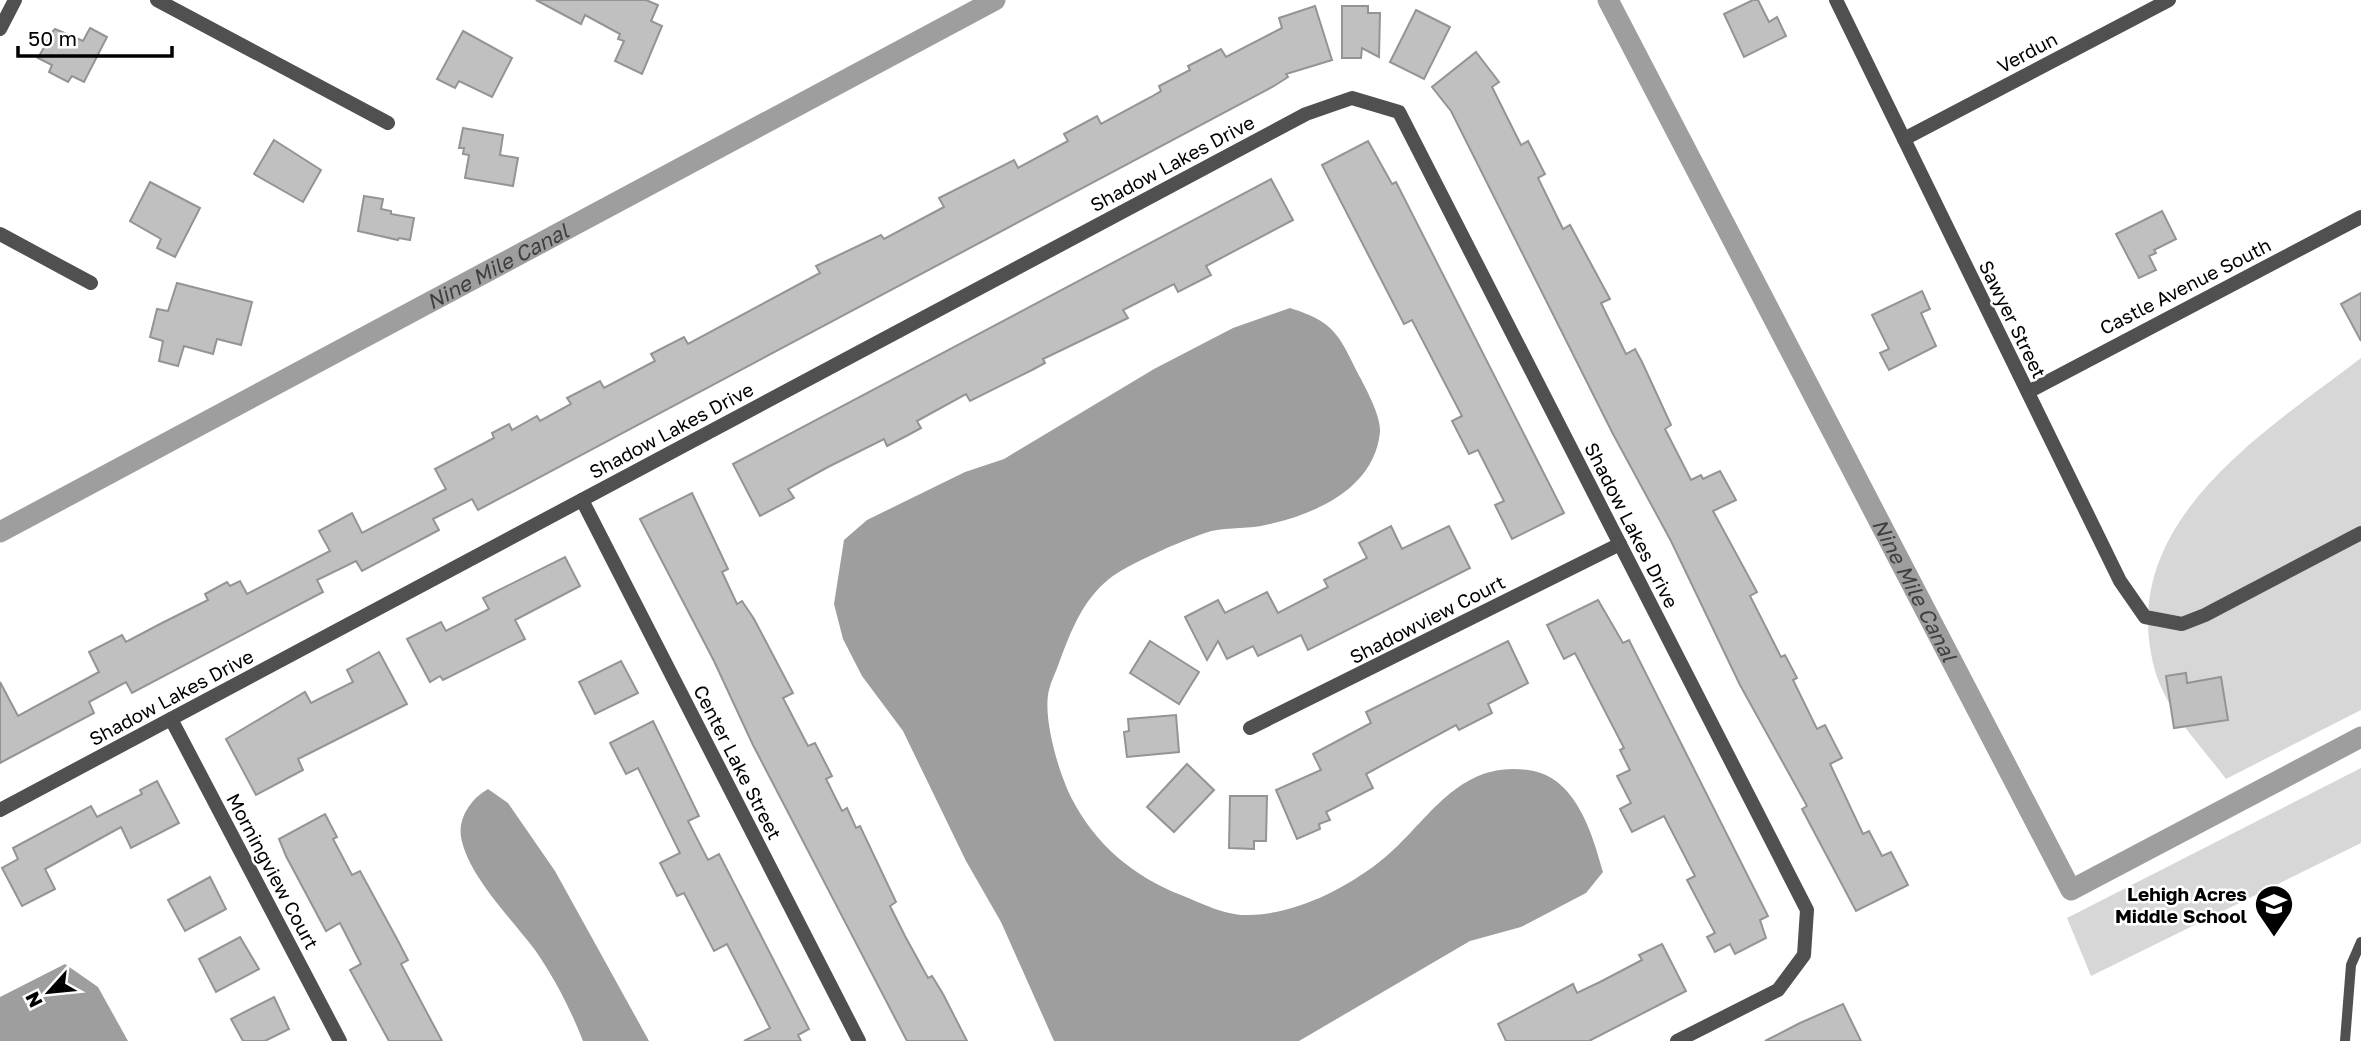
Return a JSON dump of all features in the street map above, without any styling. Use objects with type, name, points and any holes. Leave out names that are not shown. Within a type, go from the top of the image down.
[{"type":"street","points":[[0,29],[15,0]]},
{"type":"street","points":[[157,0],[388,123]]},
{"type":"street","name":"Sawyer Street","points":[[1836,0],[2130,601],[2145,617],[2182,624],[2361,533]]},
{"type":"street","name":"Verdun","points":[[1904,139],[2169,0]]},
{"type":"street","name":"Shadow Lakes Drive","points":[[0,810],[1306,114],[1352,98],[1399,113],[1807,910],[1804,955],[1778,990],[1677,1041]]},
{"type":"street","name":"Castle Avenue South","points":[[2028,392],[2361,216]]},
{"type":"street","points":[[0,234],[91,283]]},
{"type":"street","name":"Center Lake Street","points":[[582,499],[859,1041]]},
{"type":"street","name":"Shadowview Court","points":[[1250,728],[1620,544]]},
{"type":"street","name":"Morningview Court","points":[[171,719],[340,1041]]},
{"type":"lane","points":[[2345,1041],[2351,965],[2361,942]]},
{"type":"shaded area","points":[[1290,308],[1328,326],[1342,342],[1378,419],[1380,432],[1375,453],[1366,470],[1353,485],[1319,507],[1280,522],[1205,533],[1155,553],[1129,567],[1109,579],[1091,597],[1073,628],[1051,683],[1047,701],[1053,745],[1072,799],[1104,844],[1132,869],[1164,888],[1214,908],[1240,915],[1283,910],[1317,899],[1349,883],[1395,848],[1443,799],[1480,775],[1502,770],[1528,770],[1545,775],[1570,795],[1587,824],[1603,872],[1586,893],[1521,927],[1470,941],[1299,1041],[1054,1041],[1001,922],[966,861],[903,731],[862,676],[843,639],[834,604],[844,540],[867,520],[965,472],[1004,459],[1154,369],[1233,328]]},
{"type":"shaded area","points":[[2361,358],[2361,710],[2226,779],[2173,710],[2158,679],[2153,663],[2148,612],[2158,565],[2179,523],[2208,485],[2244,449]]},
{"type":"shaded area","points":[[2361,768],[2361,843],[2091,976],[2067,918]]},
{"type":"shaded area","points":[[488,789],[508,803],[555,871],[649,1041],[583,1041],[567,1005],[535,950],[481,882],[465,852],[461,830],[464,815],[477,797]]},
{"type":"shaded area","points":[[65,964],[98,987],[128,1041],[0,1041],[0,997]]},
{"type":"building","points":[[536,0],[646,0],[658,5],[651,21],[662,26],[642,74],[615,61],[624,41],[618,39],[620,34],[585,15],[581,24]]},
{"type":"building","points":[[1758,0],[1769,22],[1777,17],[1786,36],[1744,57],[1724,14]]},
{"type":"building","points":[[1315,6],[1332,60],[1286,74],[1288,77],[1274,86],[478,510],[472,499],[433,519],[439,530],[362,571],[356,561],[317,580],[323,592],[132,693],[126,682],[89,702],[94,713],[0,763],[0,682],[18,716],[99,672],[89,652],[122,635],[126,642],[208,600],[205,594],[227,582],[230,586],[240,581],[247,594],[330,551],[319,531],[352,513],[362,533],[446,489],[435,469],[494,438],[492,433],[509,424],[512,430],[537,416],[540,421],[571,404],[567,398],[600,381],[604,388],[655,361],[651,354],[684,337],[688,344],[820,273],[816,266],[881,235],[884,239],[944,207],[939,198],[1014,160],[1018,168],[1068,141],[1064,134],[1097,116],[1101,124],[1161,91],[1159,86],[1190,70],[1188,66],[1221,49],[1226,57],[1282,28],[1279,18]]},
{"type":"building","points":[[1342,6],[1368,6],[1368,13],[1380,13],[1379,57],[1362,48],[1361,58],[1342,58]]},
{"type":"building","points":[[1416,10],[1450,27],[1424,79],[1390,62]]},
{"type":"building","points":[[90,28],[107,37],[84,82],[72,76],[68,82],[49,72],[52,65],[38,58],[53,31],[55,29],[83,41]]},
{"type":"building","points":[[463,31],[512,58],[492,97],[459,81],[455,88],[437,79]]},
{"type":"building","points":[[1476,52],[1499,82],[1492,87],[1521,145],[1528,141],[1545,174],[1538,178],[1563,229],[1570,225],[1610,299],[1601,303],[1626,354],[1635,349],[1642,362],[1671,425],[1665,429],[1691,480],[1701,475],[1703,479],[1720,471],[1736,500],[1713,511],[1757,592],[1750,596],[1781,657],[1785,655],[1797,678],[1793,680],[1817,729],[1825,725],[1842,758],[1830,764],[1863,834],[1869,831],[1882,856],[1891,852],[1908,885],[1856,911],[1802,809],[1807,806],[1740,685],[1671,541],[1613,434],[1451,111],[1432,87]]},
{"type":"building","points":[[463,128],[503,135],[500,155],[518,158],[513,186],[465,178],[469,155],[463,154],[464,148],[459,148]]},
{"type":"building","points":[[274,140],[321,170],[303,202],[254,174]]},
{"type":"building","points":[[1368,141],[1392,184],[1396,182],[1564,513],[1512,539],[1495,505],[1504,501],[1478,450],[1469,454],[1452,421],[1462,416],[1412,320],[1404,324],[1322,165]]},
{"type":"building","points":[[1271,179],[1293,220],[1206,266],[1211,275],[1178,292],[1174,284],[1123,310],[1128,318],[1043,359],[1045,363],[1032,370],[970,401],[966,394],[917,421],[921,428],[910,434],[887,446],[884,439],[828,467],[788,489],[794,498],[760,516],[733,464]]},
{"type":"building","points":[[150,182],[200,208],[175,257],[157,248],[161,239],[130,221]]},
{"type":"building","points":[[364,196],[383,199],[381,209],[391,211],[391,214],[414,218],[410,240],[358,231]]},
{"type":"building","points":[[2162,211],[2176,239],[2154,250],[2156,253],[2149,256],[2156,270],[2139,278],[2116,234]]},
{"type":"building","points":[[177,283],[252,302],[241,345],[217,339],[213,354],[184,346],[178,366],[159,361],[163,341],[150,337],[157,309],[168,311]]},
{"type":"building","points":[[1922,291],[1930,309],[1921,313],[1936,346],[1889,370],[1880,353],[1889,349],[1872,315]]},
{"type":"building","points":[[2361,293],[2361,341],[2341,304]]},
{"type":"building","points":[[692,493],[728,569],[722,572],[737,604],[742,601],[754,619],[793,693],[783,698],[808,746],[815,743],[832,776],[826,779],[842,811],[847,808],[856,828],[860,826],[896,902],[890,906],[928,978],[932,976],[967,1041],[907,1041],[753,745],[714,661],[640,519]]},
{"type":"building","points":[[1391,526],[1402,549],[1449,526],[1470,568],[1308,650],[1301,635],[1258,656],[1253,646],[1227,659],[1218,641],[1207,660],[1185,617],[1218,600],[1225,613],[1267,592],[1278,613],[1328,587],[1324,580],[1367,558],[1359,543]]},
{"type":"building","points":[[565,557],[580,586],[515,620],[525,639],[443,680],[440,676],[430,682],[407,639],[441,622],[446,631],[489,609],[483,598]]},
{"type":"building","points":[[1598,600],[1623,643],[1629,640],[1768,916],[1760,920],[1766,938],[1735,954],[1730,944],[1715,952],[1707,937],[1715,933],[1687,880],[1695,876],[1664,816],[1632,832],[1620,809],[1631,803],[1617,776],[1630,770],[1620,750],[1624,748],[1575,653],[1564,659],[1547,625]]},
{"type":"building","points":[[1150,641],[1199,672],[1179,704],[1130,673]]},
{"type":"building","points":[[1508,641],[1528,683],[1488,704],[1492,713],[1459,730],[1456,725],[1366,774],[1373,788],[1326,812],[1330,820],[1319,824],[1320,829],[1297,839],[1276,790],[1321,770],[1313,754],[1371,723],[1366,712]]},
{"type":"building","points":[[379,652],[407,704],[298,759],[303,770],[256,795],[226,739],[305,692],[311,703],[353,682],[347,670]]},
{"type":"building","points":[[621,661],[638,693],[595,714],[579,682]]},
{"type":"building","points":[[2186,673],[2187,683],[2221,677],[2228,720],[2174,728],[2166,676]]},
{"type":"building","points":[[1176,715],[1179,752],[1127,757],[1124,732],[1129,731],[1128,719]]},
{"type":"building","points":[[653,721],[699,816],[688,821],[708,860],[719,854],[809,1029],[798,1035],[801,1041],[744,1041],[770,1028],[727,944],[714,951],[684,893],[677,896],[660,863],[680,853],[638,768],[626,774],[610,743]]},
{"type":"building","points":[[1187,764],[1214,790],[1174,832],[1147,807]]},
{"type":"building","points":[[157,781],[179,823],[131,848],[121,827],[45,869],[55,889],[22,906],[2,868],[18,859],[13,848],[91,806],[97,817],[142,794],[140,790]]},
{"type":"building","points":[[1230,796],[1267,796],[1266,841],[1254,841],[1254,849],[1229,848]]},
{"type":"building","points":[[325,814],[337,837],[333,839],[352,875],[360,871],[408,960],[401,964],[442,1041],[389,1041],[350,970],[361,964],[340,923],[326,931],[286,856],[279,839]]},
{"type":"building","points":[[210,877],[226,909],[185,931],[168,900]]},
{"type":"building","points":[[240,937],[259,969],[216,992],[199,959]]},
{"type":"building","points":[[1662,944],[1686,991],[1589,1041],[1506,1041],[1498,1024],[1573,984],[1577,993],[1600,982],[1642,960],[1639,955]]},
{"type":"building","points":[[274,997],[289,1029],[265,1041],[243,1041],[231,1019]]},
{"type":"building","points":[[1843,1004],[1861,1041],[1765,1041],[1800,1023]]},
{"type":"waterway","name":"Nine Mile Canal","points":[[0,532],[995,0]]},
{"type":"waterway","name":"Nine Mile Canal","points":[[1608,0],[2071,890],[2361,737]]},
{"type":"place","name":"Lehigh Acres Middle School","points":[[2274,938]]}]
